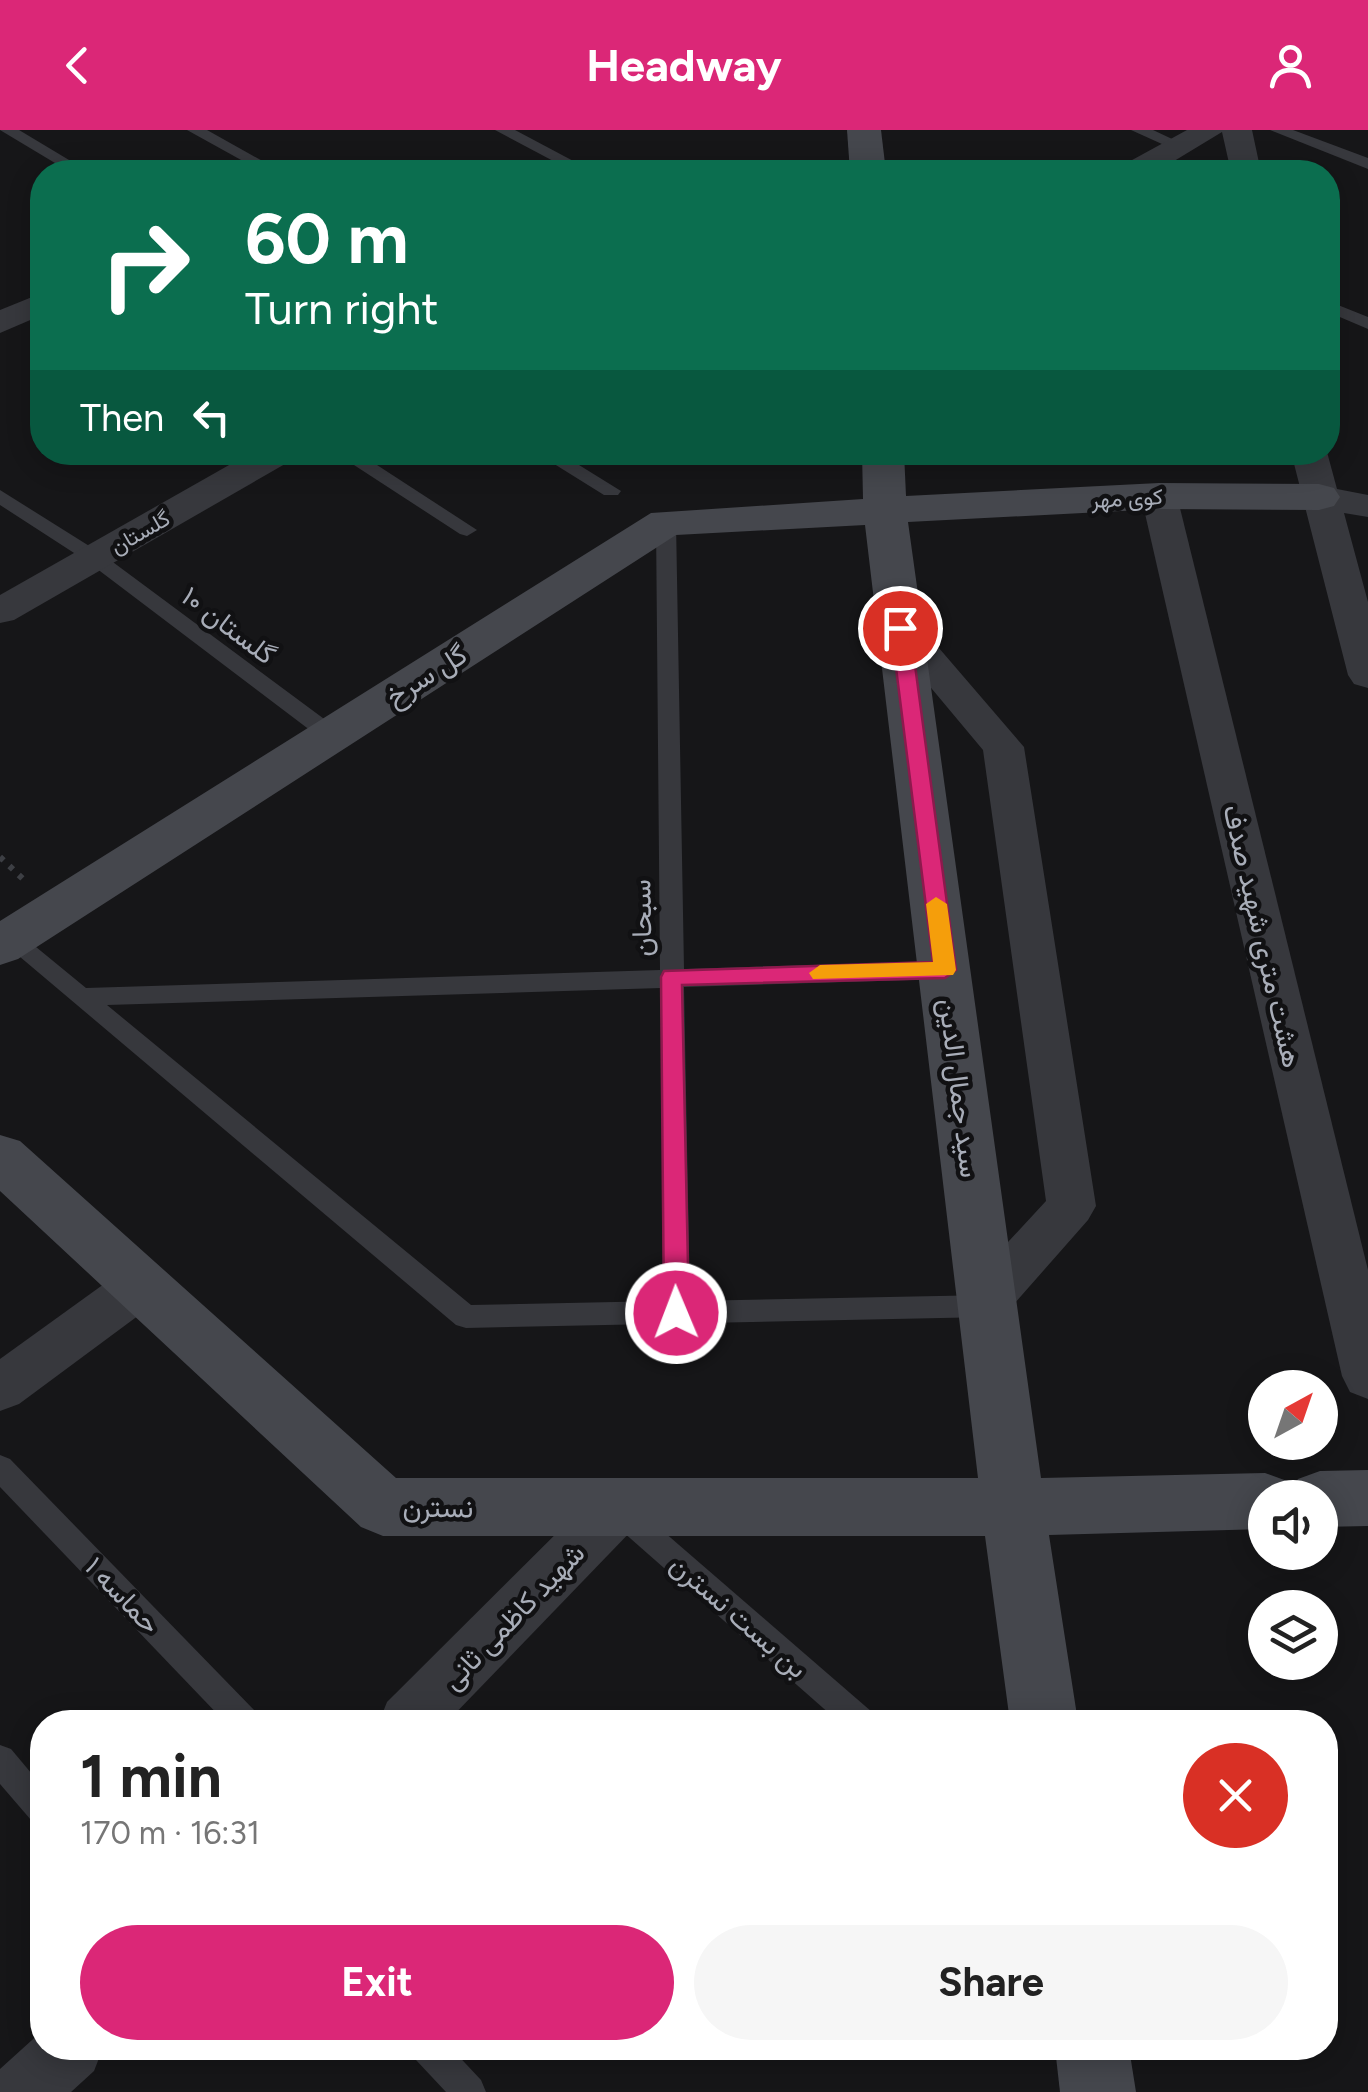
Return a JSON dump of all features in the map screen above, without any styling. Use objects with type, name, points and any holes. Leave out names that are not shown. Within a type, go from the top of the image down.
[{"type":"street","points":[[864,130],[867,160]]},
{"type":"street","points":[[1154,160],[1209,130]]},
{"type":"street","points":[[1237,130],[1243,160]]},
{"type":"street","points":[[0,324],[30,309]]},
{"type":"street","name":"گلستان","points":[[0,611],[256,465]]},
{"type":"street","name":"سید جمال الدین","points":[[884,465],[900,628],[1012,1506],[1042,1710]]},
{"type":"street","points":[[1312,465],[1368,675]]},
{"type":"street","name":"کوی مهر","points":[[886,512],[1159,496],[1319,498],[1368,506]]},
{"type":"street","name":"هشت متری شهید صدف","points":[[1159,496],[1368,1376]]},
{"type":"street","name":"گل سرخ","points":[[6,942],[666,522],[886,512]]},
{"type":"street","points":[[900,628],[1002,748],[1071,1206],[989,1302]]},
{"type":"street","name":"نسترن","points":[[0,1157],[383,1506],[617,1509],[1248,1500]]},
{"type":"street","points":[[0,1388],[140,1286]]},
{"type":"street","points":[[1338,1499],[1368,1498]]},
{"type":"street","name":"شهید کاظمی ثانی","points":[[420,1710],[617,1509]]},
{"type":"street","points":[[23,2092],[58,2060]]},
{"type":"street","points":[[1094,2060],[1098,2092]]},
{"type":"lane","points":[[8,130],[60,160]]},
{"type":"lane","points":[[195,130],[251,160]]},
{"type":"lane","points":[[503,130],[562,160]]},
{"type":"lane","points":[[1140,130],[1178,146]]},
{"type":"lane","points":[[1278,130],[1368,164]]},
{"type":"lane","points":[[1340,311],[1368,324]]},
{"type":"lane","points":[[363,465],[467,530]]},
{"type":"lane","points":[[566,465],[611,491]]},
{"type":"lane","name":"گلستان ۱۰","points":[[0,496],[95,558],[331,735]]},
{"type":"lane","name":"سبحان","points":[[666,522],[676,1313]]},
{"type":"lane","points":[[6,942],[81,997],[466,1317],[989,1302]]},
{"type":"lane","points":[[81,997],[945,970]]},
{"type":"lane","name":"حماسه ۱","points":[[0,1468],[233,1710]]},
{"type":"lane","name":"بن بست نسترن","points":[[617,1509],[846,1710]]},
{"type":"lane","points":[[0,1760],[30,1794]]},
{"type":"lane","points":[[439,2060],[469,2092]]},
{"type":"slow traffic","points":[[820,973],[945,970],[936,904]]},
{"type":"route","points":[[676,1313],[672,977],[945,970],[900,628]]}]
